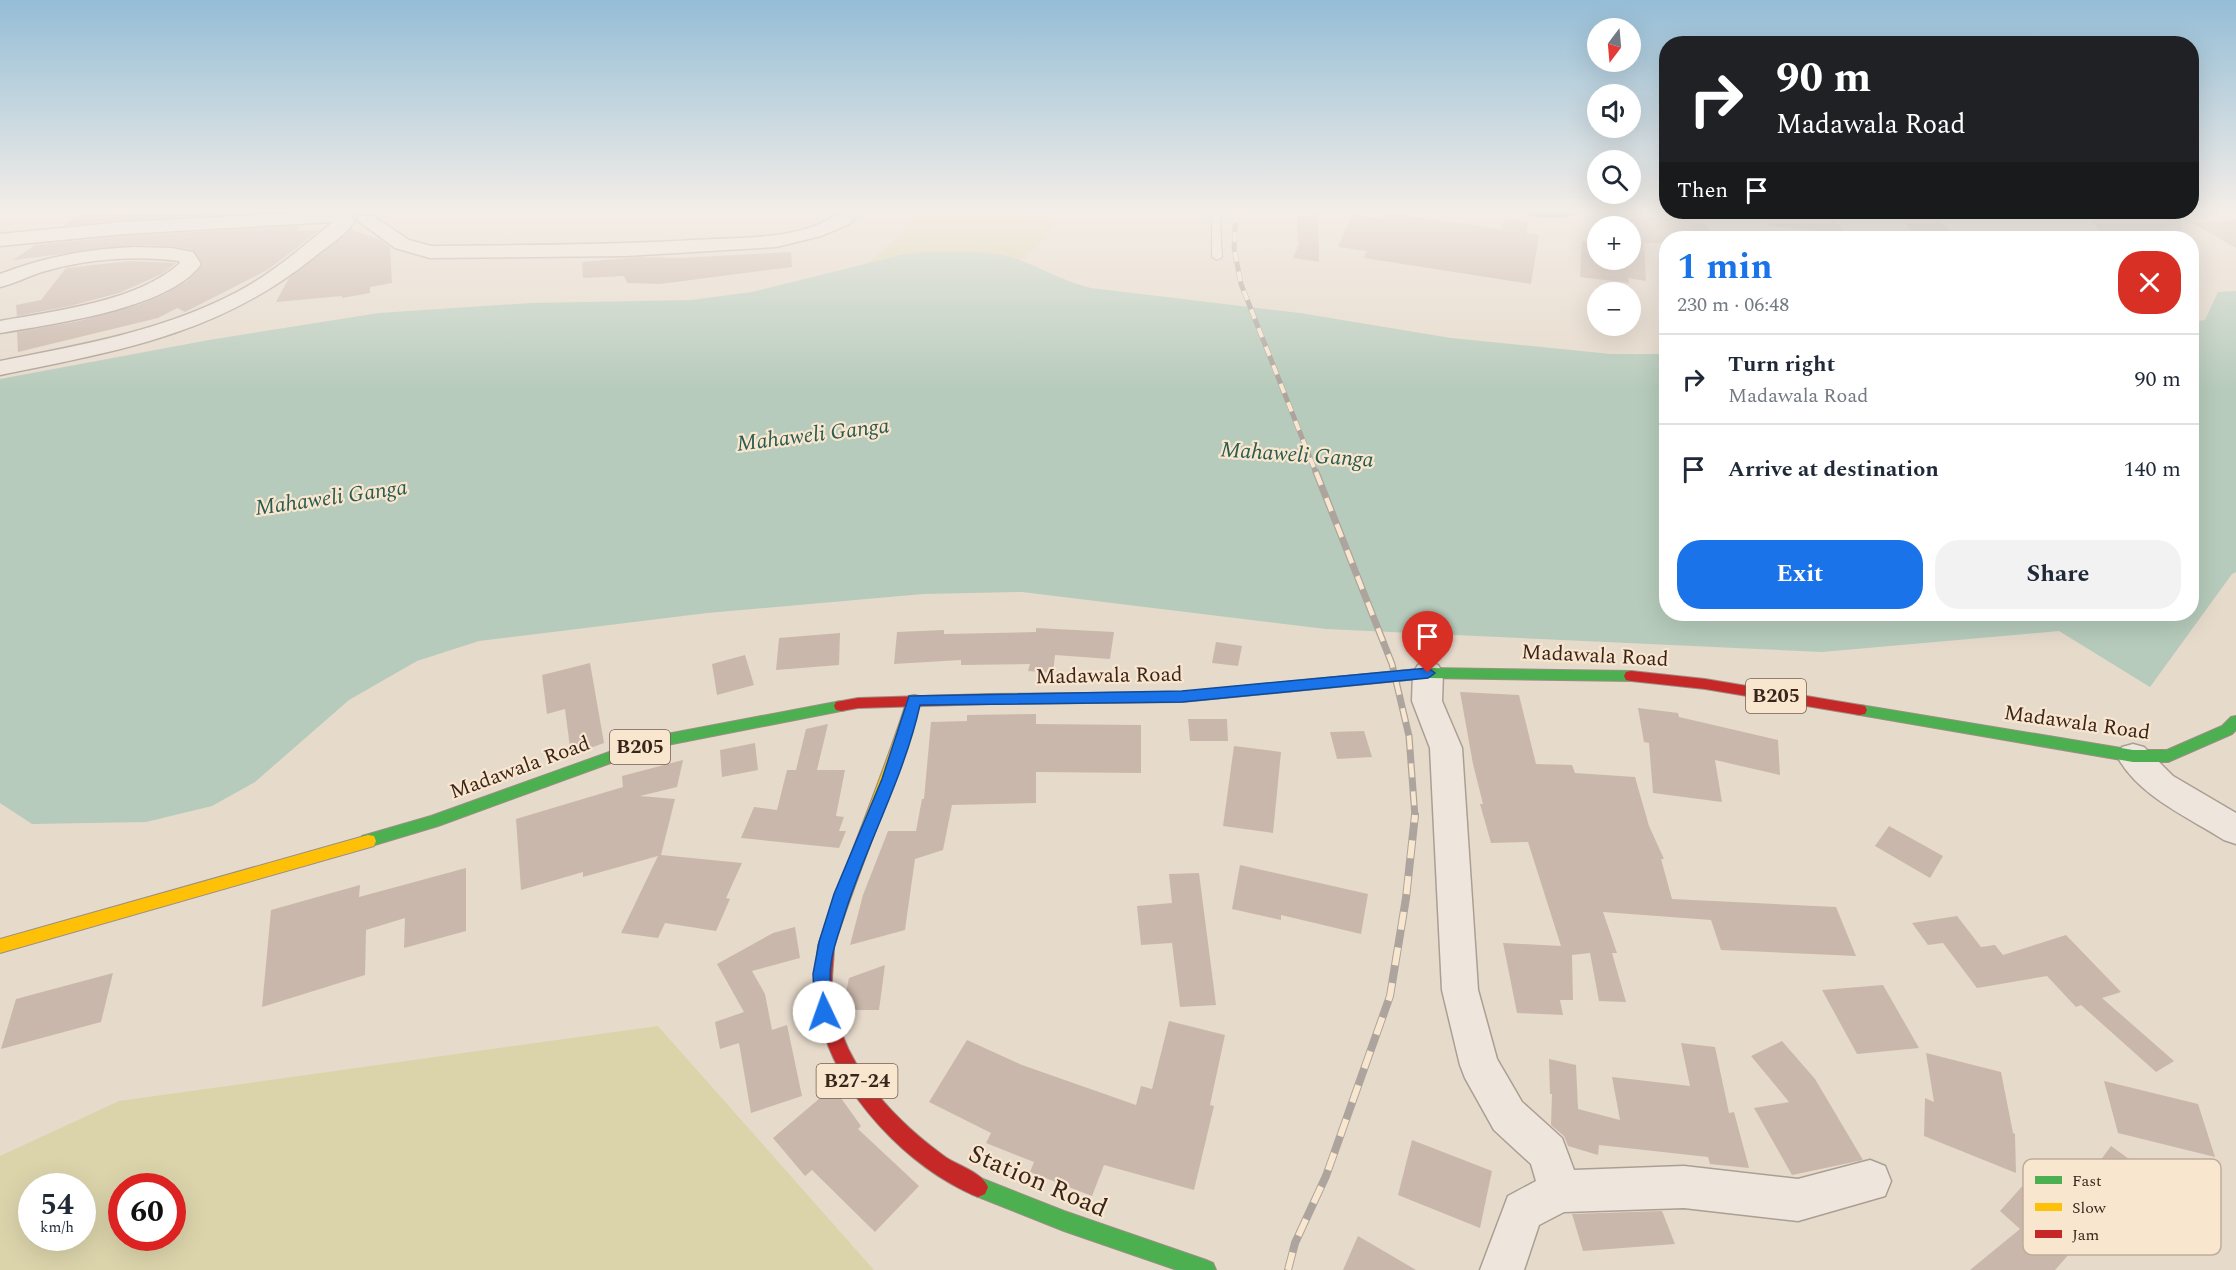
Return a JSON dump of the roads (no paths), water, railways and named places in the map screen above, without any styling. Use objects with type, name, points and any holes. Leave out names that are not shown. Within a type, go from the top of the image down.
[{"type":"main road","name":"Madawala Road","points":[[0,946],[433,822],[651,743],[828,707],[914,700],[1182,697],[1428,673],[1612,674],[1705,684],[2133,756],[2168,756],[2228,730],[2236,721]]},
{"type":"main road","name":"Station Road","points":[[914,700],[908,726],[889,779],[842,894],[827,942],[821,974],[824,1012],[836,1046],[858,1082],[885,1117],[920,1151],[961,1178],[1021,1206],[1206,1270]]},
{"type":"street","points":[[0,281],[26,271]]},
{"type":"street","points":[[0,327],[85,312],[141,294],[175,279],[183,271]]},
{"type":"street","points":[[0,368],[153,333],[206,314],[246,295],[282,271]]},
{"type":"street","points":[[1428,673],[1427,701],[1446,748],[1460,990],[1479,1065],[1508,1116],[1548,1152],[1560,1191]]},
{"type":"street","points":[[2133,756],[2162,785],[2236,830]]},
{"type":"street","points":[[1502,1270],[1523,1210],[1560,1191],[1684,1187],[1798,1200],[1870,1180]]},
{"type":"water","name":"Mahaweli Ganga","points":[[835,271],[1047,271],[1091,288],[1300,313],[1451,338],[1611,354],[1659,354],[1659,621],[2198,621],[2150,687],[2059,631],[1822,652],[1326,629],[1022,592],[923,594],[707,613],[479,641],[417,661],[349,700],[255,782],[212,806],[146,822],[32,824],[0,803],[0,379],[209,340],[379,313],[530,303],[691,300],[752,292]]},
{"type":"water","points":[[2236,291],[2236,572],[2232,574],[2199,619],[2199,321],[2205,320],[2218,292]]},
{"type":"railway","points":[[1239,271],[1241,284],[1316,473]]},
{"type":"railway","points":[[1316,472],[1392,664],[1409,736],[1415,816]]},
{"type":"railway","points":[[1288,1270],[1295,1243],[1326,1176],[1390,996],[1406,898],[1415,816]]}]
